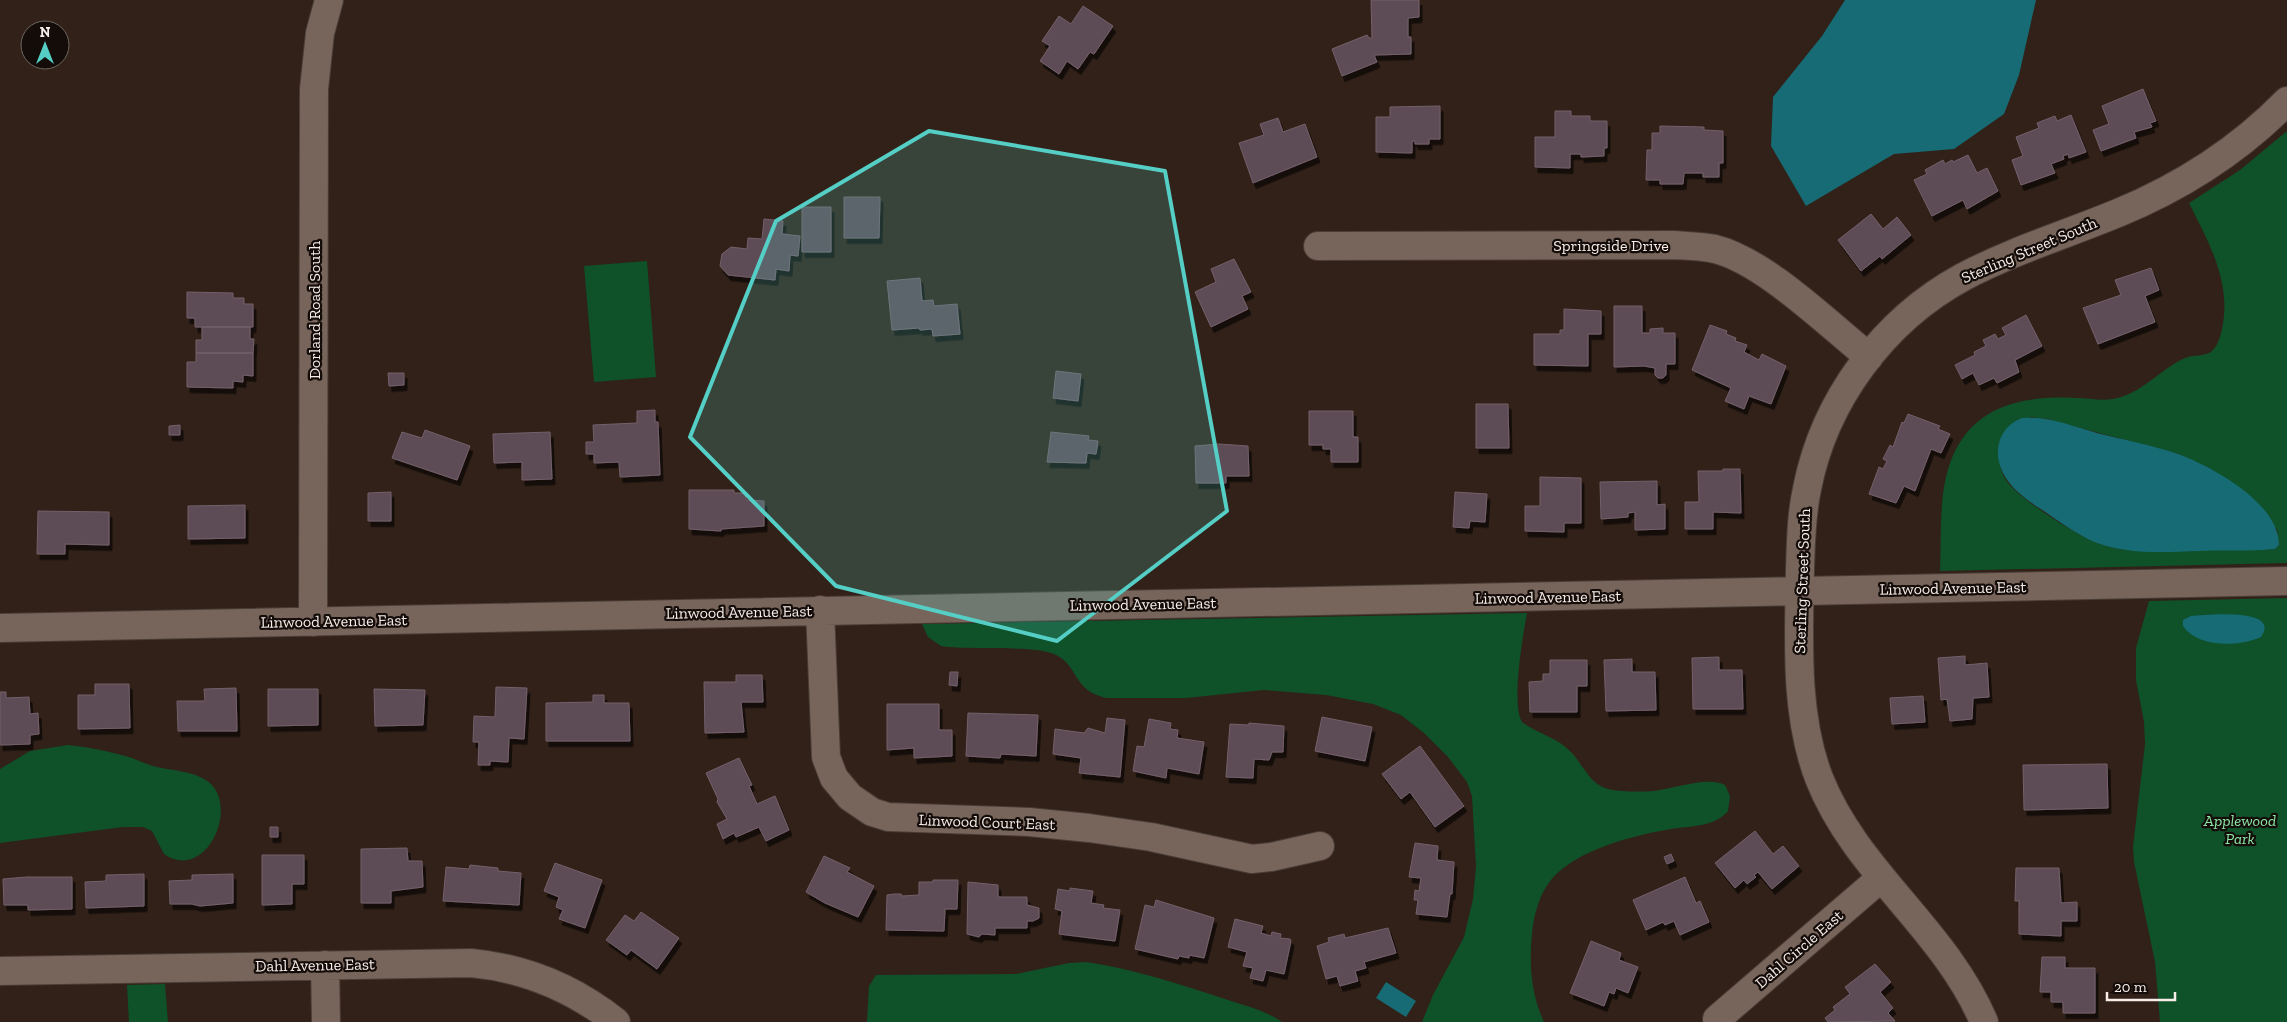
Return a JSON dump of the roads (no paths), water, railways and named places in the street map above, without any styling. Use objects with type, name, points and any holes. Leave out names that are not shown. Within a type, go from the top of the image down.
[{"type":"street","name":"Dorland Road South","points":[[313,622],[314,89],[320,33],[329,0]]},
{"type":"street","name":"Sterling Street South","points":[[1984,1022],[1972,995],[1951,961],[1858,850],[1838,818],[1812,757],[1802,695],[1800,591],[1802,520],[1806,490],[1814,460],[1838,402],[1868,357],[1898,325],[1938,292],[1981,268],[2116,214],[2167,190],[2230,150],[2287,101]]},
{"type":"street","name":"Springside Drive","points":[[1318,246],[1672,245],[1716,249],[1742,260],[1765,274],[1868,357]]},
{"type":"street","name":"Linwood Avenue East","points":[[0,628],[2287,581]]},
{"type":"street","name":"Linwood Court East","points":[[820,610],[826,757],[834,778],[844,791],[872,812],[896,819],[1029,822],[1097,829],[1173,841],[1252,858],[1271,857],[1320,846]]},
{"type":"street","name":"Dahl Circle East","points":[[1717,1019],[1881,878]]},
{"type":"street","name":"Dahl Avenue East","points":[[0,971],[456,962],[503,967],[531,974],[572,992],[616,1022]]},
{"type":"street","points":[[325,965],[326,1022]]},
{"type":"water","points":[[1845,0],[2036,0],[2019,75],[2004,114],[1954,149],[1894,154],[1806,206],[1771,146],[1773,97],[1822,36]]},
{"type":"water","points":[[2022,418],[2051,420],[2158,448],[2178,454],[2209,468],[2225,477],[2256,501],[2268,515],[2276,530],[2279,545],[2275,549],[2263,550],[2148,552],[2109,547],[2089,540],[2025,498],[2012,487],[2003,473],[1998,456],[1999,443],[2007,428]]},
{"type":"water","points":[[2239,615],[2261,621],[2265,627],[2261,637],[2242,643],[2219,644],[2198,638],[2183,626],[2183,620],[2191,616]]},
{"type":"water","points":[[1386,982],[1416,1001],[1406,1017],[1376,998]]},
{"type":"park label","name":"Applewood Park","points":[[2240,829]]}]
